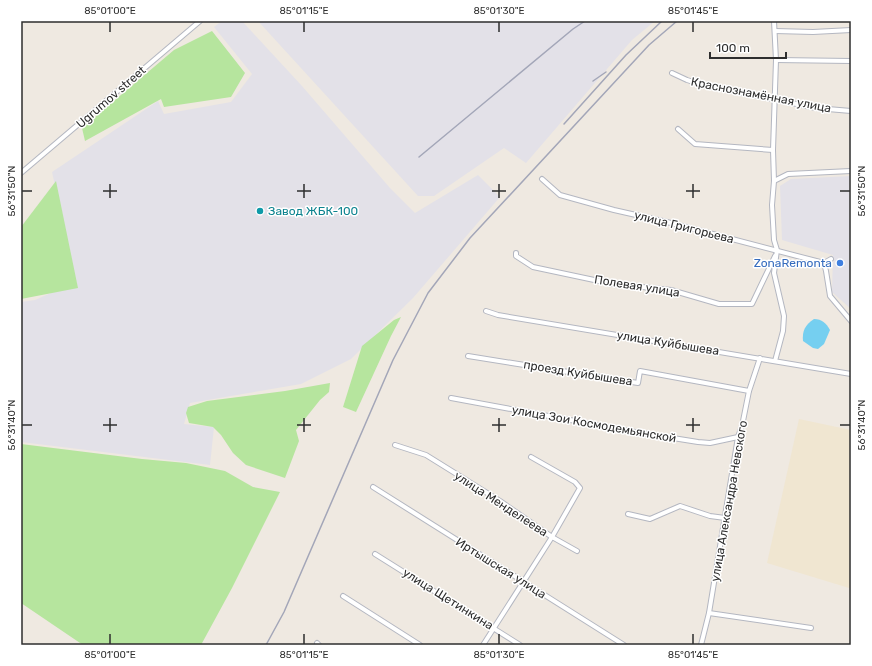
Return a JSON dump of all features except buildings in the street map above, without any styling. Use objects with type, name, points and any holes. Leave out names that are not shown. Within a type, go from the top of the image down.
[{"type":"street","name":"Ugrumov street","points":[[21,173],[200,21]]},
{"type":"street","points":[[774,21],[776,60],[773,150],[774,181],[772,205],[774,240],[777,250],[774,273],[784,316],[783,331],[775,361]]},
{"type":"street","points":[[775,31],[813,32],[851,30]]},
{"type":"street","points":[[776,60],[851,61]]},
{"type":"street","name":"Краснознамённая улица","points":[[672,73],[703,85],[816,108],[851,111]]},
{"type":"street","points":[[678,129],[695,144],[773,150]]},
{"type":"street","points":[[774,181],[788,174],[851,171]]},
{"type":"street","name":"улица Григорьева","points":[[542,179],[560,195],[824,263]]},
{"type":"street","name":"Полевая улица","points":[[516,253],[516,256],[519,259],[533,266],[613,284],[671,290],[719,304],[740,305],[752,304],[777,250]]},
{"type":"street","points":[[831,259],[824,263],[830,296],[851,322]]},
{"type":"street","name":"улица Куйбышева","points":[[486,311],[498,315],[851,374]]},
{"type":"street","name":"проезд Куйбышева","points":[[468,356],[638,383],[640,371],[749,391]]},
{"type":"street","name":"улица Александра Невского","points":[[701,645],[709,613],[738,437],[742,426],[749,391],[760,358]]},
{"type":"street","name":"улица Зои Космодемьянской","points":[[450,398],[634,432],[698,442],[710,443],[738,437]]},
{"type":"street","name":"улица Менделеева","points":[[395,445],[426,455],[500,501],[552,537],[577,551]]},
{"type":"street","points":[[483,645],[552,537],[580,488],[574,482],[531,457]]},
{"type":"street","name":"Иртышская улица","points":[[373,487],[624,645]]},
{"type":"street","points":[[628,514],[650,519],[680,506],[710,516],[725,518]]},
{"type":"street","name":"улица Щетинкина","points":[[375,554],[520,645]]},
{"type":"street","points":[[343,596],[420,645]]},
{"type":"street","points":[[709,613],[811,628]]},
{"type":"shaded area","points":[[222,21],[242,21],[302,86],[390,188],[415,213],[478,175],[500,197],[413,298],[351,359],[301,384],[190,403],[184,424],[214,427],[210,465],[21,442],[21,302],[35,300],[76,282],[52,172],[158,101],[164,114],[231,102],[252,74],[214,27]]},
{"type":"shaded area","points":[[258,21],[655,21],[632,40],[526,163],[504,148],[434,196],[418,196]]},
{"type":"shaded area","points":[[851,176],[851,309],[832,292],[833,255],[782,240],[780,186],[791,179]]},
{"type":"shaded area","points":[[799,419],[851,430],[851,585],[849,588],[767,563]]},
{"type":"green space","points":[[212,31],[245,73],[231,97],[164,107],[161,99],[85,141],[82,128],[174,50]]},
{"type":"green space","points":[[56,181],[78,288],[21,299],[21,227]]},
{"type":"green space","points":[[401,317],[356,412],[343,407],[362,346],[394,320]]},
{"type":"green space","points":[[330,383],[329,392],[320,400],[296,430],[299,441],[285,478],[246,465],[233,453],[221,435],[213,427],[189,423],[186,413],[188,407],[207,401],[285,391]]},
{"type":"green space","points":[[21,444],[186,463],[225,471],[253,487],[280,492],[232,588],[201,645],[83,645],[21,603]]},
{"type":"water","points":[[814,319],[824,322],[830,330],[824,344],[818,349],[813,348],[803,341],[805,328]]},
{"type":"railway","points":[[419,157],[573,29],[585,21]]},
{"type":"railway","points":[[564,124],[626,55],[662,21]]},
{"type":"railway","points":[[266,645],[284,612],[393,360],[428,293],[470,238],[649,45],[677,21]]},
{"type":"railway","points":[[593,81],[606,72]]},
{"type":"place","name":"Завод ЖБК-100","points":[[260,211]]},
{"type":"place","name":"ZonaRemonta","points":[[840,263]]}]
